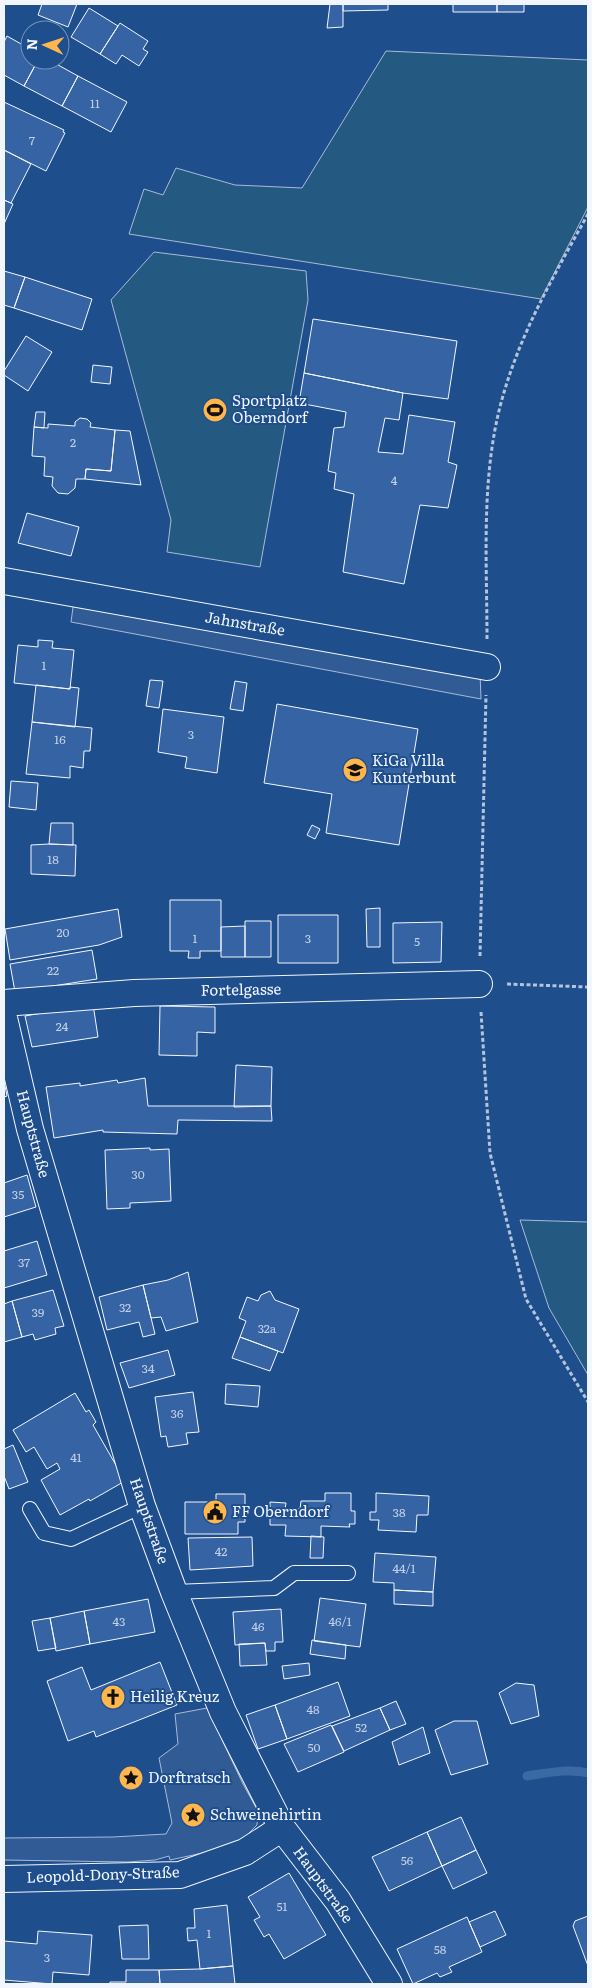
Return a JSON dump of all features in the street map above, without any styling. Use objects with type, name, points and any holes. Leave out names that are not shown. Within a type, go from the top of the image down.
[{"type":"street","name":"Jahnstraße","points":[[4,581],[487,667]]},
{"type":"street","name":"Fortelgasse","points":[[4,1002],[134,993],[479,984]]},
{"type":"street","name":"Hauptstraße","points":[[4,1018],[30,1129],[142,1506],[174,1592],[223,1712],[282,1828],[338,1901],[389,1984]]},
{"type":"street","name":"Leopold-Dony-Straße","points":[[4,1879],[180,1875],[245,1852],[282,1828]]},
{"type":"lane","points":[[30,1508],[44,1533],[71,1539],[142,1506]]},
{"type":"lane","points":[[174,1592],[274,1588],[294,1573],[348,1573]]},
{"type":"path","points":[[588,214],[537,307],[505,389],[496,425],[487,491],[487,667],[479,984],[490,1153],[526,1299],[588,1402]]},
{"type":"path","points":[[479,984],[588,987]]},
{"type":"shaded area","points":[[386,51],[588,60],[588,207],[541,299],[129,234],[144,189],[163,195],[176,168],[235,185],[302,188]]},
{"type":"shaded area","name":"Sportplatz Oberndorf","points":[[154,252],[306,271],[308,300],[260,567],[167,552],[171,520],[111,300]]},
{"type":"shaded area","points":[[74,600],[480,673],[481,699],[71,622]]},
{"type":"shaded area","points":[[520,1220],[588,1222],[588,1375],[549,1308]]},
{"type":"shaded area","points":[[207,1708],[258,1811],[257,1825],[245,1837],[226,1848],[170,1860],[169,1856],[155,1860],[128,1862],[4,1860],[4,1838],[113,1837],[166,1834],[172,1823],[159,1758],[178,1744],[175,1714]]},
{"type":"building","points":[[42,4],[77,4],[70,22],[70,20],[50,20],[38,15]]},
{"type":"building","points":[[330,4],[343,4],[343,27],[327,28]]},
{"type":"building","points":[[343,4],[388,4],[388,10],[343,11]]},
{"type":"building","points":[[453,4],[497,4],[497,12],[453,12]]},
{"type":"building","points":[[497,4],[524,4],[524,12],[497,12]]},
{"type":"building","points":[[89,8],[118,26],[100,54],[71,37]]},
{"type":"building","points":[[120,23],[148,41],[143,49],[148,52],[139,66],[122,55],[116,64],[100,54]]},
{"type":"building","points":[[7,36],[20,43],[20,70],[33,70],[24,86],[4,75],[4,42]]},
{"type":"building","points":[[33,70],[67,70],[78,76],[62,106],[24,86]]},
{"type":"building","points":[[78,76],[127,102],[111,132],[62,106]]},
{"type":"building","points":[[4,102],[64,130],[63,132],[65,133],[46,171],[4,150]]},
{"type":"building","points":[[4,150],[31,164],[11,203],[4,200]]},
{"type":"building","points":[[4,200],[13,204],[4,224]]},
{"type":"building","points":[[4,271],[25,277],[14,308],[4,305]]},
{"type":"building","points":[[25,277],[92,299],[82,330],[14,308]]},
{"type":"building","points":[[313,319],[457,341],[448,399],[403,393],[304,373]]},
{"type":"building","points":[[26,336],[52,352],[28,391],[4,375],[4,371]]},
{"type":"building","points":[[93,365],[112,367],[110,384],[91,382]]},
{"type":"building","points":[[304,373],[403,393],[399,420],[385,418],[378,452],[403,454],[409,415],[455,422],[448,462],[457,465],[448,508],[420,505],[404,584],[343,572],[354,494],[334,489],[336,473],[328,471],[334,428],[344,427],[346,412],[299,403]]},
{"type":"building","points":[[36,412],[45,412],[44,428],[34,427]]},
{"type":"building","points":[[80,418],[87,419],[91,423],[90,427],[115,430],[111,471],[86,469],[85,479],[76,479],[75,488],[68,494],[58,493],[52,486],[53,477],[44,476],[45,457],[32,456],[34,427],[48,428],[48,424],[75,426],[75,422]]},
{"type":"building","points":[[115,430],[130,431],[141,485],[85,479],[86,469],[111,471]]},
{"type":"building","points":[[27,513],[79,527],[71,556],[18,543]]},
{"type":"building","points":[[38,640],[53,641],[52,648],[74,650],[70,689],[14,683],[18,645],[38,647]]},
{"type":"building","points":[[150,680],[163,681],[159,708],[146,706]]},
{"type":"building","points":[[235,681],[247,683],[243,711],[230,709]]},
{"type":"building","points":[[36,685],[70,689],[70,687],[79,688],[75,727],[32,722]]},
{"type":"building","name":"KiGa Villa Kunterbunt","points":[[277,704],[418,729],[399,845],[326,833],[332,794],[264,783]]},
{"type":"building","points":[[163,709],[224,717],[217,773],[185,768],[187,757],[158,752]]},
{"type":"building","points":[[32,722],[92,728],[90,751],[84,751],[83,768],[70,766],[70,778],[26,774]]},
{"type":"building","points":[[11,781],[38,783],[36,810],[9,807]]},
{"type":"building","points":[[51,823],[73,823],[73,845],[49,844]]},
{"type":"building","points":[[312,825],[320,829],[315,839],[307,835]]},
{"type":"building","points":[[31,845],[76,845],[75,876],[31,874]]},
{"type":"building","points":[[170,900],[221,900],[221,951],[200,951],[200,958],[188,958],[189,951],[170,951]]},
{"type":"building","points":[[380,908],[380,947],[367,947],[366,909]]},
{"type":"building","points":[[118,909],[122,937],[99,945],[10,960],[5,929]]},
{"type":"building","points":[[278,915],[338,915],[338,963],[278,963]]},
{"type":"building","points":[[245,921],[271,921],[271,957],[245,957]]},
{"type":"building","points":[[442,922],[441,962],[393,963],[393,923]]},
{"type":"building","points":[[245,926],[245,957],[221,957],[221,927]]},
{"type":"building","points":[[92,950],[97,979],[15,992],[10,964]]},
{"type":"building","points":[[93,1004],[98,1037],[32,1047],[25,1016]]},
{"type":"building","points":[[160,1006],[215,1007],[215,1033],[197,1032],[197,1056],[159,1055]]},
{"type":"building","points":[[236,1065],[272,1067],[271,1106],[234,1107]]},
{"type":"building","points":[[145,1078],[148,1106],[271,1106],[272,1121],[178,1120],[177,1134],[103,1132],[103,1130],[54,1138],[46,1087],[80,1083],[80,1086],[117,1080],[118,1083]]},
{"type":"building","points":[[4,1081],[7,1096],[4,1097]]},
{"type":"building","points":[[150,1148],[150,1150],[169,1149],[171,1201],[130,1203],[130,1208],[107,1209],[105,1150]]},
{"type":"building","points":[[27,1175],[36,1207],[4,1217],[4,1183]]},
{"type":"building","points":[[37,1241],[47,1275],[4,1288],[4,1251]]},
{"type":"building","points":[[188,1272],[198,1322],[166,1331],[161,1317],[151,1318],[143,1285],[168,1280]]},
{"type":"building","points":[[143,1285],[155,1334],[143,1337],[139,1322],[107,1330],[99,1297]]},
{"type":"building","points":[[53,1290],[64,1326],[55,1328],[56,1334],[35,1340],[33,1334],[22,1337],[12,1301]]},
{"type":"building","points":[[270,1291],[275,1300],[299,1309],[283,1353],[240,1337],[246,1321],[239,1318],[247,1297],[258,1301],[261,1295]]},
{"type":"building","points":[[12,1301],[22,1337],[4,1342],[4,1304]]},
{"type":"building","points":[[240,1337],[278,1351],[270,1371],[232,1358]]},
{"type":"building","points":[[168,1350],[175,1375],[129,1388],[120,1363]]},
{"type":"building","points":[[226,1384],[260,1386],[258,1407],[225,1404]]},
{"type":"building","points":[[193,1392],[199,1432],[186,1433],[188,1444],[168,1447],[166,1436],[161,1437],[155,1397]]},
{"type":"building","points":[[75,1393],[86,1412],[89,1410],[96,1422],[93,1425],[125,1481],[60,1515],[41,1480],[60,1469],[57,1463],[47,1469],[34,1447],[26,1452],[13,1430]]},
{"type":"building","points":[[13,1445],[28,1482],[9,1489],[4,1476],[4,1449]]},
{"type":"building","points":[[325,1493],[351,1493],[351,1511],[355,1511],[355,1524],[349,1524],[350,1527],[321,1526],[321,1537],[285,1536],[286,1525],[270,1525],[270,1502],[286,1503],[285,1509],[300,1509],[301,1501],[325,1501]]},
{"type":"building","points":[[376,1493],[429,1496],[428,1515],[417,1515],[416,1532],[378,1530],[379,1520],[370,1520],[370,1512],[376,1512]]},
{"type":"building","name":"FF Oberndorf","points":[[216,1494],[245,1494],[245,1522],[238,1522],[238,1534],[185,1534],[185,1502],[216,1502]]},
{"type":"building","points":[[311,1536],[324,1537],[323,1558],[310,1558]]},
{"type":"building","points":[[252,1537],[253,1566],[190,1570],[188,1538]]},
{"type":"building","points":[[375,1553],[436,1557],[433,1592],[394,1590],[394,1583],[373,1582]]},
{"type":"building","points":[[394,1590],[433,1592],[433,1606],[394,1604]]},
{"type":"building","points":[[320,1598],[366,1604],[360,1647],[314,1641]]},
{"type":"building","points":[[148,1599],[155,1632],[90,1644],[84,1611]]},
{"type":"building","points":[[281,1609],[283,1642],[275,1642],[275,1651],[266,1651],[265,1643],[235,1645],[233,1612]]},
{"type":"building","points":[[84,1611],[90,1644],[56,1651],[50,1618]]},
{"type":"building","points":[[50,1618],[56,1648],[38,1651],[32,1621]]},
{"type":"building","points":[[312,1640],[346,1645],[345,1659],[310,1654]]},
{"type":"building","points":[[265,1643],[267,1665],[240,1666],[239,1644]]},
{"type":"building","name":"Heilig Kreuz","points":[[160,1662],[177,1705],[96,1737],[94,1731],[68,1741],[47,1681],[82,1667],[91,1690]]},
{"type":"building","points":[[309,1663],[310,1675],[284,1679],[282,1666]]},
{"type":"building","points":[[338,1682],[350,1716],[287,1739],[275,1705]]},
{"type":"building","points":[[516,1683],[534,1685],[539,1716],[511,1724],[499,1693]]},
{"type":"building","points":[[396,1701],[406,1724],[390,1730],[380,1708]]},
{"type":"building","points":[[275,1705],[287,1739],[258,1749],[246,1715]]},
{"type":"building","points":[[380,1708],[390,1730],[344,1751],[332,1726]]},
{"type":"building","points":[[454,1721],[477,1721],[488,1764],[451,1775],[435,1730]]},
{"type":"building","points":[[331,1725],[344,1752],[298,1772],[284,1744]]},
{"type":"building","points":[[423,1727],[430,1753],[399,1765],[392,1742]]},
{"type":"building","points":[[461,1817],[476,1850],[442,1866],[427,1832]]},
{"type":"building","points":[[427,1832],[442,1866],[389,1891],[372,1857]]},
{"type":"building","points":[[476,1850],[487,1873],[453,1889],[442,1866]]},
{"type":"building","points":[[289,1873],[326,1935],[284,1959],[269,1934],[264,1937],[254,1920],[260,1917],[248,1897]]},
{"type":"building","points":[[227,1905],[233,1966],[200,1969],[197,1940],[188,1941],[187,1928],[195,1928],[194,1909]]},
{"type":"building","points":[[495,1911],[506,1935],[480,1947],[469,1922]]},
{"type":"building","points":[[588,1916],[588,1966],[573,1926],[575,1921]]},
{"type":"building","points":[[467,1917],[482,1952],[449,1967],[452,1972],[440,1977],[437,1973],[413,1984],[397,1949]]},
{"type":"building","points":[[148,1925],[149,1959],[122,1959],[119,1926]]},
{"type":"building","points":[[38,1931],[92,1935],[89,1975],[53,1972],[52,1984],[4,1980],[4,1941],[37,1944]]},
{"type":"building","points":[[233,1966],[235,1984],[160,1984],[159,1970]]},
{"type":"building","points":[[126,1970],[159,1970],[160,1984],[110,1984],[110,1982],[126,1982]]},
{"type":"waterway","points":[[527,1776],[566,1771],[588,1773]]},
{"type":"place","name":"Sportplatz Oberndorf","points":[[215,410]]},
{"type":"place","name":"KiGa Villa Kunterbunt","points":[[355,770]]},
{"type":"place","name":"FF Oberndorf","points":[[215,1512]]},
{"type":"place","name":"Heilig Kreuz","points":[[113,1697]]},
{"type":"place","name":"Dorftratsch","points":[[131,1778]]},
{"type":"place","name":"Schweinehirtin","points":[[193,1815]]}]
